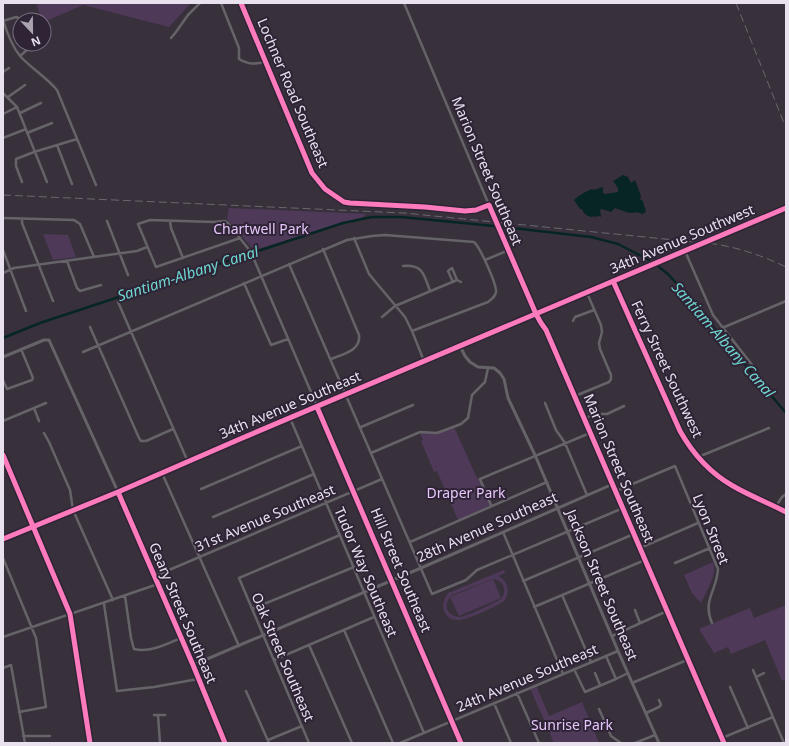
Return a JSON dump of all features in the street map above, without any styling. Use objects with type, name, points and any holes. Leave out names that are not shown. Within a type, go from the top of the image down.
[{"type":"main road","name":"34th Avenue Southwest","points":[[587,293],[786,208]]},
{"type":"main road","name":"34th Avenue Southeast","points":[[3,539],[118,492],[587,293]]},
{"type":"main road","name":"Geary Street Southeast","points":[[118,492],[194,665],[225,743]]},
{"type":"street","points":[[171,38],[188,15],[200,3]]},
{"type":"street","points":[[221,3],[239,48],[239,59],[246,63],[253,64],[266,62]]},
{"type":"street","name":"Lochner Road Southeast","points":[[241,3],[312,172],[321,185],[332,194],[344,202],[350,203],[425,207],[465,212],[489,205]]},
{"type":"street","name":"Marion Street Southeast","points":[[404,3],[536,314],[546,330],[585,418],[590,433],[687,660],[724,743]]},
{"type":"street","points":[[3,21],[11,42],[20,56],[57,90],[96,185]]},
{"type":"street","points":[[20,56],[25,52]]},
{"type":"street","points":[[3,72],[9,68]]},
{"type":"street","points":[[8,97],[25,85]]},
{"type":"street","points":[[3,93],[17,107],[20,113],[47,182]]},
{"type":"street","points":[[20,113],[41,103]]},
{"type":"street","points":[[3,114],[17,107]]},
{"type":"street","points":[[27,133],[52,123]]},
{"type":"street","points":[[3,138],[26,129]]},
{"type":"street","points":[[22,182],[15,162],[19,157],[77,139]]},
{"type":"street","points":[[57,145],[72,184]]},
{"type":"street","points":[[3,218],[69,220],[77,222],[82,228],[94,257]]},
{"type":"street","points":[[22,219],[22,223],[53,301]]},
{"type":"street","name":"Hill Street Southeast","points":[[147,247],[138,224],[150,220],[225,221],[250,251],[318,406],[461,743]]},
{"type":"street","points":[[170,220],[171,228],[183,258]]},
{"type":"street","points":[[107,221],[128,275]]},
{"type":"street","points":[[83,352],[323,249],[354,238],[400,235],[474,242],[485,260],[496,288],[496,294],[492,300],[412,332]]},
{"type":"street","points":[[3,273],[10,270],[38,265],[137,251],[147,247],[156,268],[240,238]]},
{"type":"street","points":[[354,238],[369,274],[405,317],[424,361]]},
{"type":"street","points":[[323,249],[359,335],[359,344],[352,350],[331,359]]},
{"type":"street","points":[[3,250],[26,311]]},
{"type":"street","points":[[485,260],[509,250]]},
{"type":"street","points":[[685,250],[711,312],[753,366]]},
{"type":"street","points":[[67,261],[80,291],[101,285]]},
{"type":"street","points":[[289,264],[432,594],[466,580],[477,570],[623,508]]},
{"type":"street","points":[[403,266],[415,266],[420,269],[430,291]]},
{"type":"street","points":[[453,282],[448,271],[450,268],[453,269],[457,280],[461,282]]},
{"type":"street","points":[[382,317],[395,306],[457,280]]},
{"type":"street","name":"Ferry Street Southwest","points":[[613,282],[680,431],[689,447],[713,473],[733,486],[786,512]]},
{"type":"street","points":[[244,283],[271,345],[288,339]]},
{"type":"street","points":[[575,396],[609,382],[611,379],[611,375],[600,349],[599,343],[602,332],[601,325],[587,293]]},
{"type":"street","points":[[722,328],[786,300]]},
{"type":"street","points":[[118,302],[188,462]]},
{"type":"street","points":[[574,321],[575,317],[594,310]]},
{"type":"street","points":[[90,327],[141,441],[146,441],[173,429]]},
{"type":"street","name":"Geary Street Southeast","points":[[21,349],[48,339],[118,492]]},
{"type":"street","name":"Jackson Street Southeast","points":[[460,346],[470,362],[478,366],[497,370],[503,376],[508,398],[547,482],[618,651],[659,743]]},
{"type":"street","points":[[3,356],[21,349],[33,378],[7,389],[3,380]]},
{"type":"street","points":[[371,452],[420,432],[437,434],[461,424],[468,418],[472,395],[485,382],[488,368]]},
{"type":"street","points":[[3,421],[46,403]]},
{"type":"street","points":[[545,403],[556,430],[565,443],[587,495]]},
{"type":"street","points":[[360,428],[413,405]]},
{"type":"street","points":[[585,418],[596,414],[607,414],[624,406]]},
{"type":"street","points":[[34,408],[39,421]]},
{"type":"street","name":"Tudor Way Southeast","points":[[290,418],[424,733]]},
{"type":"street","points":[[698,457],[769,428]]},
{"type":"street","points":[[491,505],[480,479],[590,433]]},
{"type":"street","points":[[44,434],[70,490],[73,510],[112,600]]},
{"type":"street","points":[[201,489],[302,446]]},
{"type":"street","points":[[3,455],[70,614],[90,743]]},
{"type":"street","points":[[3,468],[8,466]]},
{"type":"street","name":"Lyon Street","points":[[616,491],[675,466],[718,569],[718,575],[707,608],[712,622]]},
{"type":"street","points":[[162,473],[239,646]]},
{"type":"street","points":[[213,517],[314,474]]},
{"type":"street","name":"31st Avenue Southeast","points":[[154,576],[382,479]]},
{"type":"street","points":[[410,542],[491,505],[547,482]]},
{"type":"street","name":"28th Avenue Southeast","points":[[194,665],[613,484]]},
{"type":"street","points":[[776,506],[786,494]]},
{"type":"street","points":[[640,548],[698,522]]},
{"type":"street","points":[[503,532],[563,674]]},
{"type":"street","points":[[523,580],[634,534]]},
{"type":"street","name":"Oak Street Southeast","points":[[309,743],[239,578],[340,535]]},
{"type":"street","points":[[675,563],[710,548]]},
{"type":"street","points":[[3,558],[36,638],[46,707],[20,712]]},
{"type":"street","points":[[534,607],[645,560]]},
{"type":"street","points":[[252,609],[354,567]]},
{"type":"street","points":[[3,637],[104,604],[158,584]]},
{"type":"street","points":[[562,595],[590,662]]},
{"type":"street","points":[[125,596],[134,649],[157,648],[181,638]]},
{"type":"street","points":[[104,604],[117,691],[154,687],[199,678]]},
{"type":"street","points":[[635,610],[640,623]]},
{"type":"street","name":"24th Avenue Southeast","points":[[612,636],[667,611]]},
{"type":"street","points":[[274,660],[374,617]]},
{"type":"street","points":[[344,630],[393,743]]},
{"type":"street","points":[[309,645],[352,743]]},
{"type":"street","name":"24th Avenue Southeast","points":[[400,743],[618,651]]},
{"type":"street","points":[[606,656],[616,679]]},
{"type":"street","points":[[632,683],[687,660]]},
{"type":"street","points":[[3,668],[11,665],[25,743]]},
{"type":"street","points":[[574,669],[584,692],[628,673]]},
{"type":"street","points":[[753,670],[784,743]]},
{"type":"street","points":[[595,673],[600,685]]},
{"type":"street","points":[[756,677],[764,673]]},
{"type":"street","points":[[730,687],[748,728]]},
{"type":"street","points":[[246,691],[268,742],[302,726]]},
{"type":"street","points":[[517,693],[539,743]]},
{"type":"street","points":[[646,713],[659,707],[661,705],[659,700]]},
{"type":"street","points":[[494,703],[511,743]]},
{"type":"street","points":[[598,709],[611,736],[621,743]]},
{"type":"street","points":[[160,743],[156,715],[164,715]]},
{"type":"street","points":[[722,738],[773,717]]},
{"type":"street","points":[[635,743],[655,735]]},
{"type":"street","points":[[23,736],[50,736]]},
{"type":"green space","points":[[36,3],[191,3],[169,27],[83,5],[52,19],[52,12],[39,12]]},
{"type":"green space","name":"Chartwell Park","points":[[229,208],[367,214],[363,217],[254,250],[227,219]]},
{"type":"green space","points":[[43,234],[68,235],[76,257],[53,260]]},
{"type":"green space","name":"Draper Park","points":[[454,427],[477,478],[480,479],[491,505],[458,520],[437,471],[434,472],[421,441],[423,440],[420,432],[437,433]]},
{"type":"green space","points":[[713,562],[713,577],[701,603],[692,593],[684,575]]},
{"type":"green space","points":[[504,570],[505,573],[498,576],[506,584],[508,590],[506,598],[500,604],[480,613],[461,620],[454,620],[446,615],[443,606],[445,597],[448,593]],"holes":[[[492,579],[496,579],[502,583],[504,589],[501,599],[475,612],[460,617],[452,615],[448,611],[447,603],[452,595]]]},
{"type":"green space","points":[[493,579],[501,598],[459,616],[450,597]]},
{"type":"green space","points":[[786,605],[786,679],[782,681],[765,640],[731,654],[728,647],[714,653],[699,629],[750,608],[754,618]]},
{"type":"green space","name":"Sunrise Park","points":[[536,685],[549,716],[582,702],[599,743],[554,743],[530,688]]},
{"type":"shaded area","points":[[623,175],[628,177],[631,183],[635,180],[641,196],[640,199],[643,201],[646,212],[642,214],[637,212],[629,213],[615,208],[611,212],[602,209],[600,210],[601,217],[592,217],[588,216],[582,209],[580,209],[574,200],[589,190],[603,187],[603,193],[605,194],[618,192],[618,188],[613,181]]},
{"type":"waterway","name":"Santiam-Albany Canal","points":[[3,338],[40,323],[343,223],[372,217],[401,217],[494,226]]},
{"type":"waterway","name":"Santiam-Albany Canal","points":[[503,227],[591,237],[618,244],[649,260]]},
{"type":"waterway","name":"Santiam-Albany Canal","points":[[659,267],[669,275],[683,291],[786,413]]},
{"type":"railway","points":[[736,3],[786,128]]},
{"type":"railway","points":[[3,195],[404,213],[715,244],[751,253],[786,267]]},
{"type":"cycle path","points":[[241,3],[312,173],[325,189],[344,202],[350,203],[425,207],[465,211],[476,210],[489,205],[536,314],[546,330],[724,743]]},
{"type":"cycle path","points":[[3,539],[118,492],[786,208]]},
{"type":"cycle path","points":[[613,281],[680,431],[696,455],[725,481],[786,512]]},
{"type":"cycle path","points":[[317,407],[461,743]]},
{"type":"cycle path","points":[[3,455],[70,614],[90,743]]},
{"type":"cycle path","points":[[118,492],[225,743]]}]
